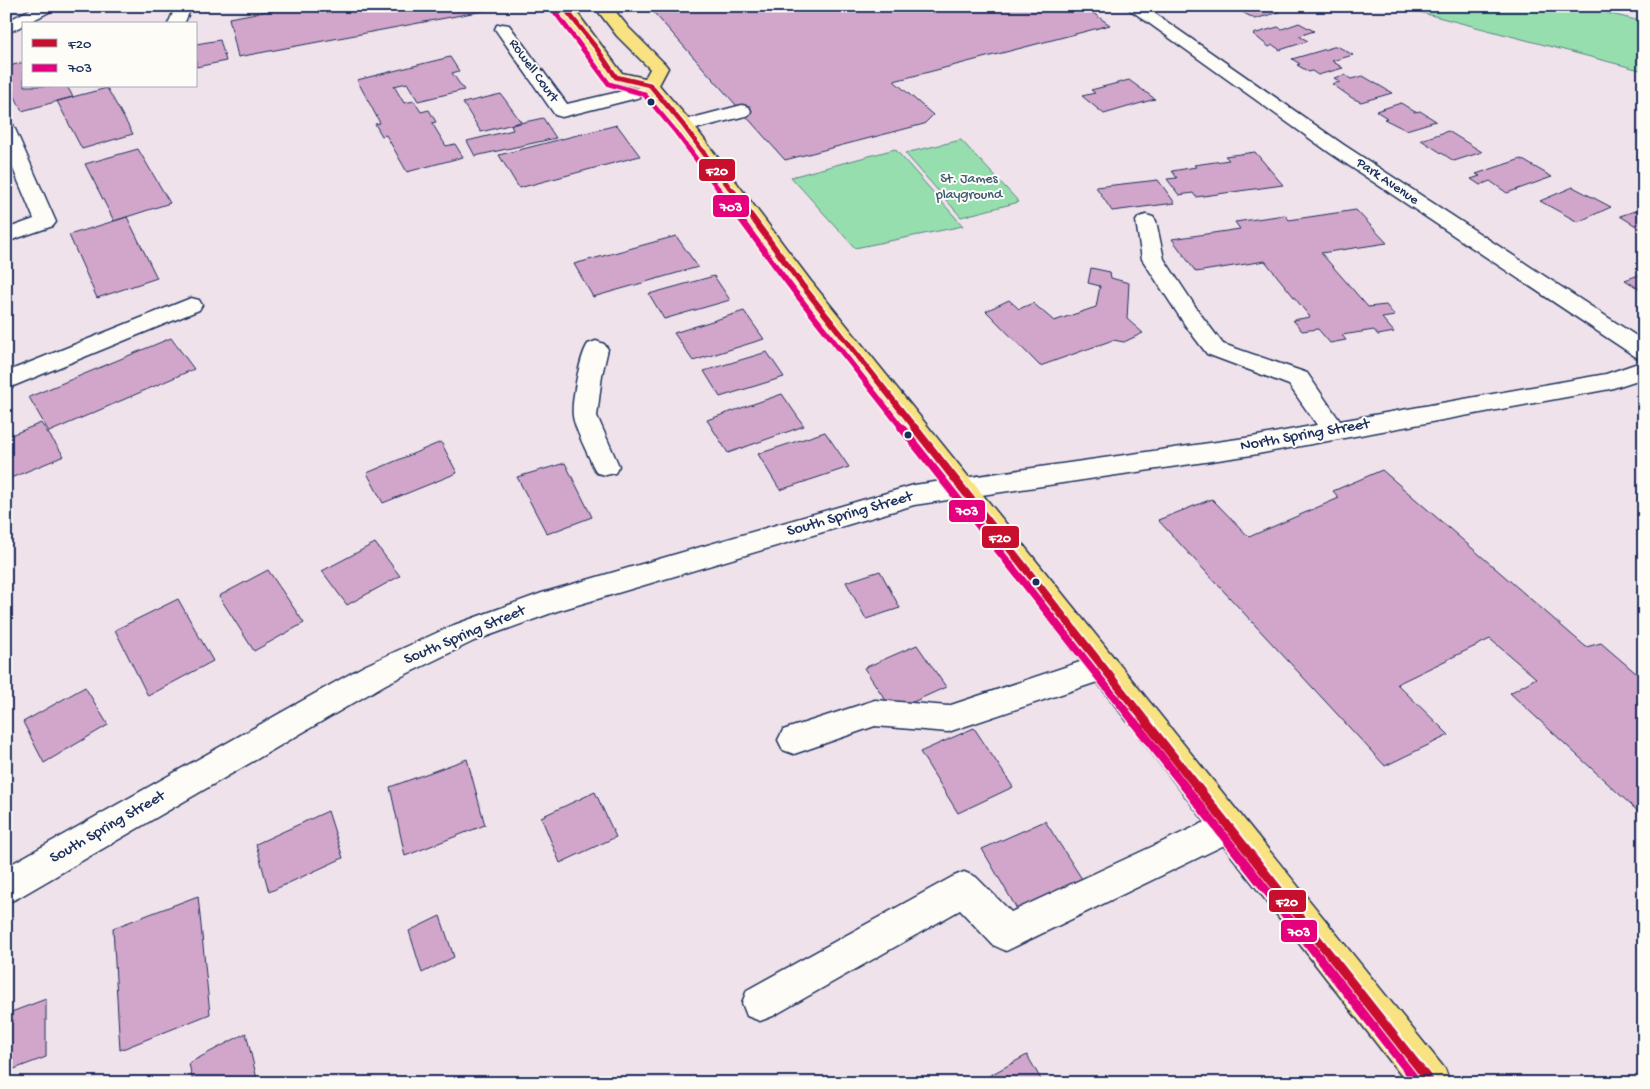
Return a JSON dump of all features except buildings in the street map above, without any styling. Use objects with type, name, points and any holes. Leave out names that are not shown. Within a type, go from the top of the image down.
[{"type":"main road","points":[[563,6],[597,49],[616,77],[651,87],[684,126],[802,285],[1431,1083]]},
{"type":"main road","points":[[602,6],[623,32],[659,68],[651,87]]},
{"type":"street","points":[[6,29],[49,6]]},
{"type":"street","points":[[177,22],[184,6]]},
{"type":"street","name":"Park Avenue","points":[[1133,6],[1337,149],[1644,352]]},
{"type":"street","name":"Rowell Court","points":[[502,29],[562,111],[651,87]]},
{"type":"street","points":[[684,126],[742,111]]},
{"type":"street","points":[[6,129],[46,222],[6,236]]},
{"type":"street","points":[[1146,221],[1153,259],[1193,320],[1215,349],[1298,379],[1334,431]]},
{"type":"street","points":[[6,381],[191,305]]},
{"type":"street","points":[[596,349],[590,375],[585,416],[606,466]]},
{"type":"street","name":"North Spring Street","points":[[964,489],[1252,446],[1610,381],[1644,370]]},
{"type":"street","name":"South Spring Street","points":[[6,886],[375,675],[464,634],[552,600],[665,569],[905,498],[964,489]]},
{"type":"street","points":[[794,740],[875,713],[948,719],[1104,667]]},
{"type":"street","points":[[760,1004],[964,889],[1006,933],[1229,826]]},
{"type":"green space","points":[[1396,6],[1579,6],[1644,22],[1644,71]]},
{"type":"green space","name":"St. James playground","points":[[961,140],[1019,202],[961,217],[905,153]]},
{"type":"green space","points":[[895,149],[963,226],[855,248],[791,177]]},
{"type":"transit line","name":"F20","points":[[563,6],[597,49],[616,77],[650,85],[684,126],[802,285],[1431,1083]]},
{"type":"transit line","name":"703","points":[[555,12],[609,84],[644,94],[676,132],[794,291],[1418,1083]]}]
